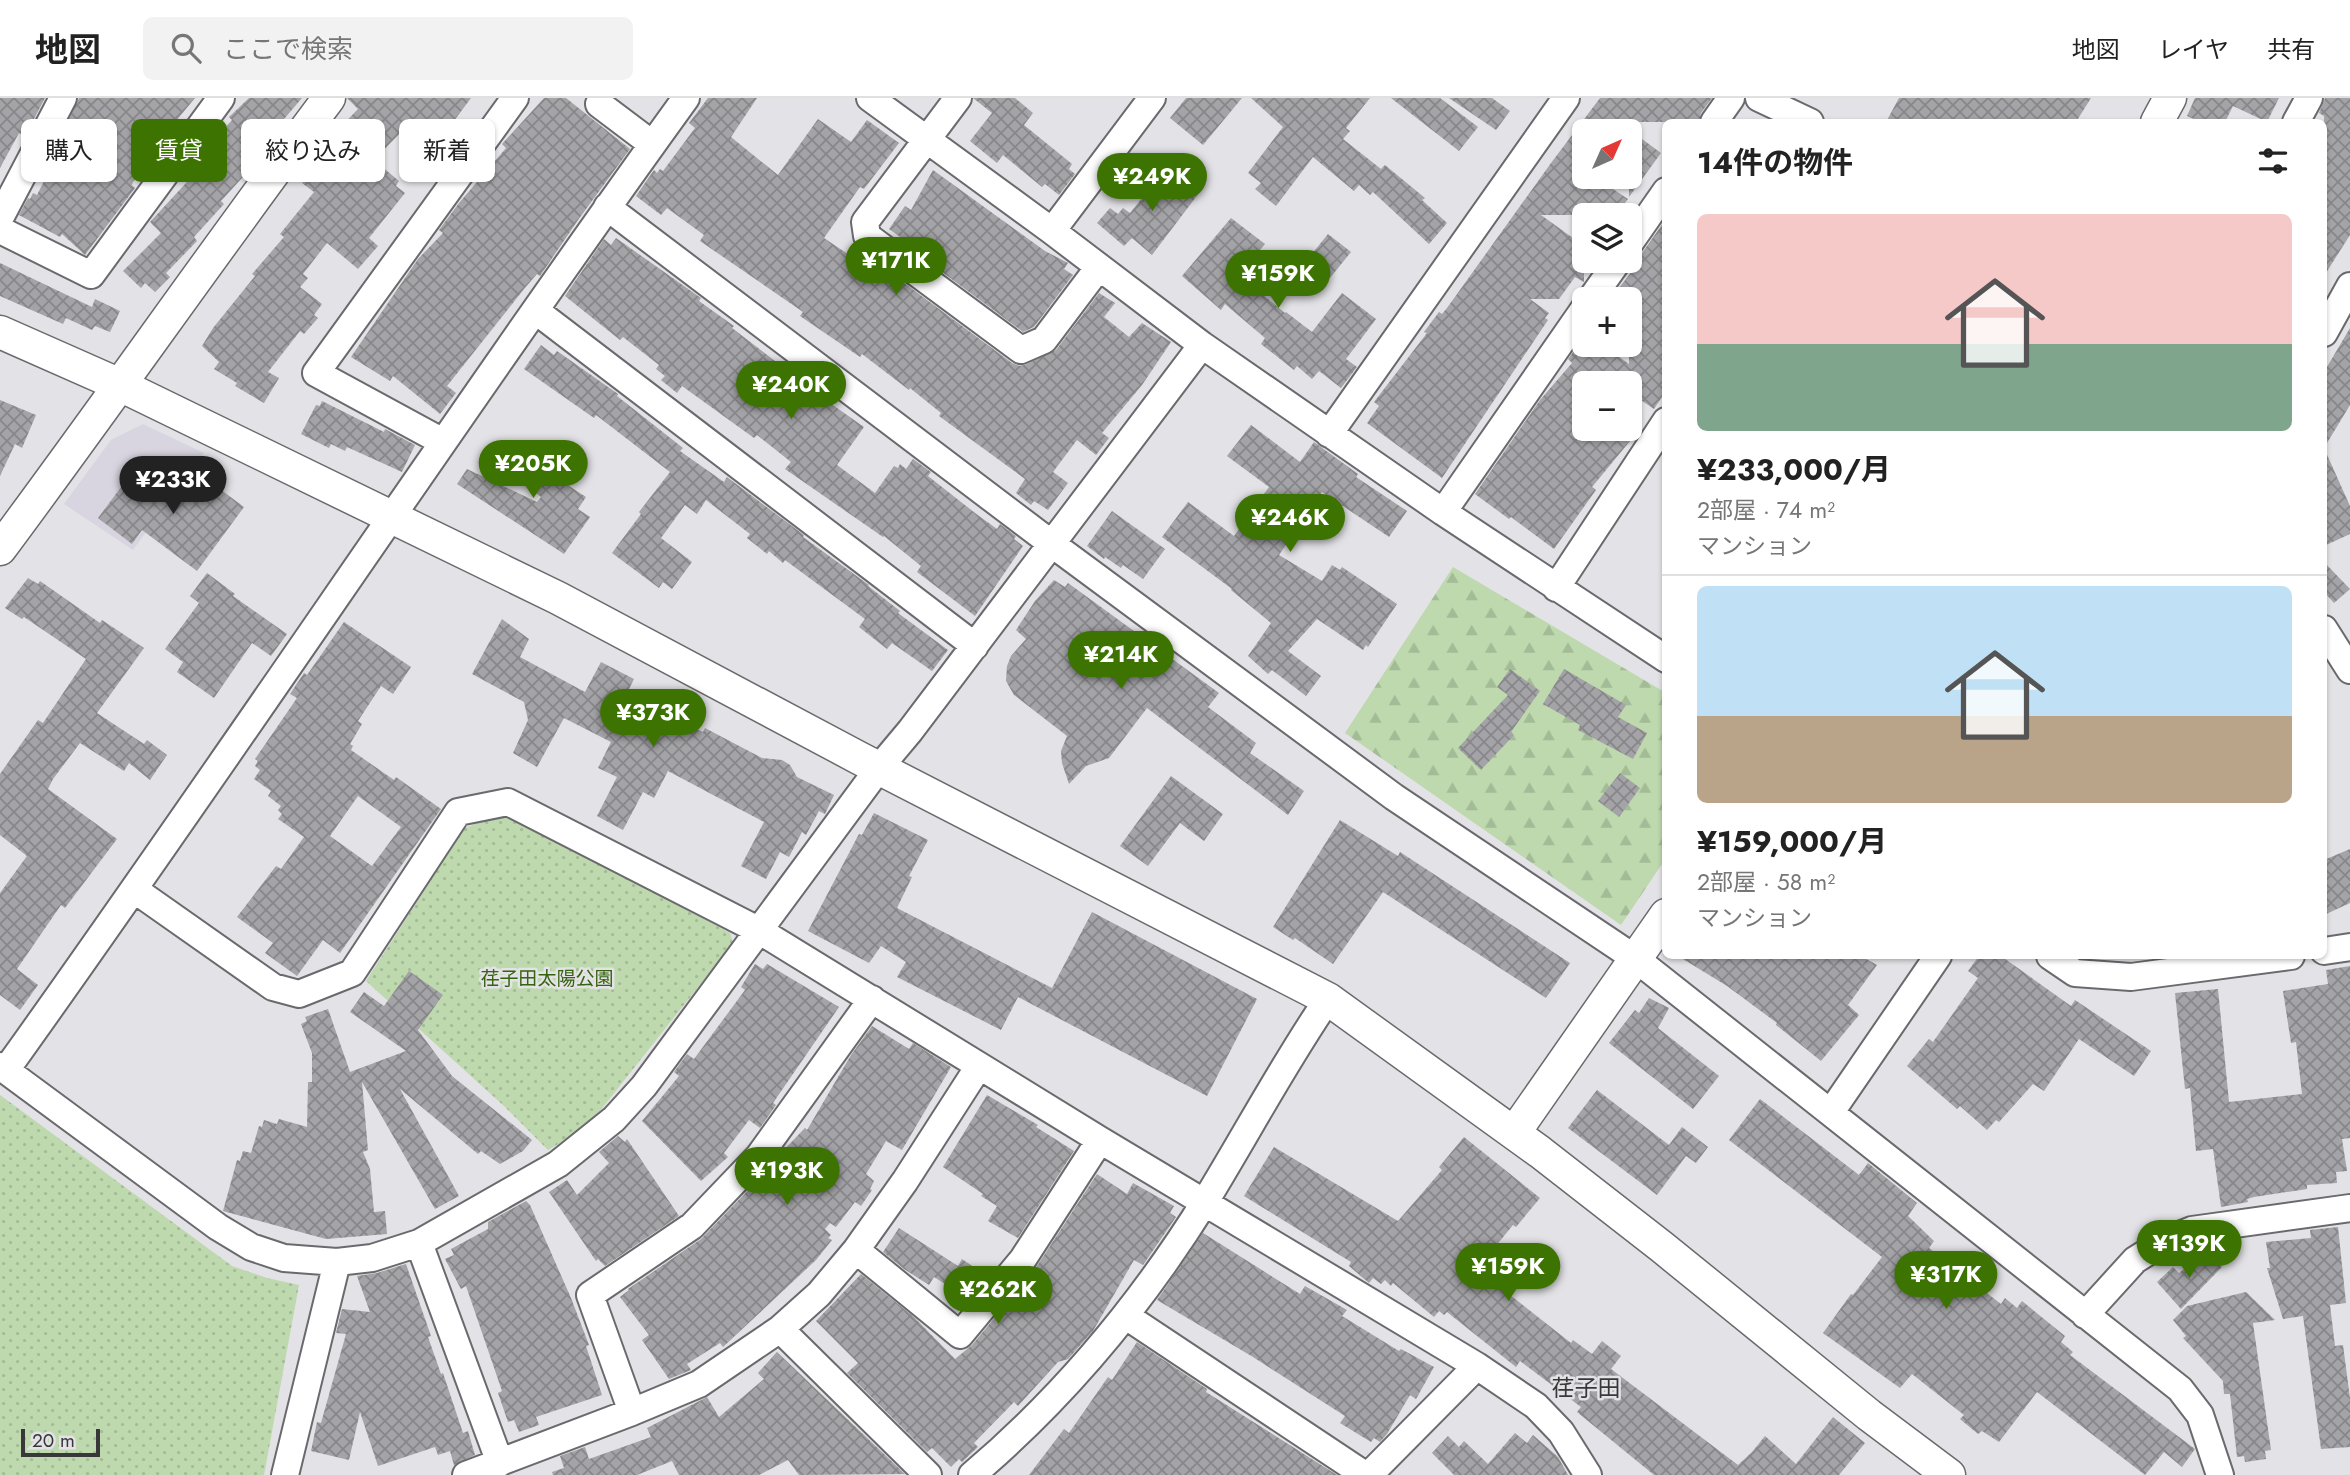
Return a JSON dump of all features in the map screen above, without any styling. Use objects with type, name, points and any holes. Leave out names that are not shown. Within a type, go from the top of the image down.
[{"type":"street","points":[[0,218],[63,98]]},
{"type":"street","points":[[0,230],[91,275],[221,98]]},
{"type":"street","points":[[0,549],[329,98]]},
{"type":"street","points":[[443,442],[317,373],[515,98]]},
{"type":"street","points":[[685,98],[443,442],[135,890],[3,1068],[218,1227],[251,1247],[284,1258],[337,1262],[372,1258],[419,1243],[558,1164],[614,1119],[644,1086],[879,768],[975,646],[1202,345]]},
{"type":"street","points":[[870,98],[1202,345],[1443,512],[1662,656]]},
{"type":"street","points":[[958,98],[865,222],[867,236],[1021,351],[1044,340],[1099,267]]},
{"type":"street","points":[[1052,231],[1152,98]]},
{"type":"street","points":[[1329,434],[1566,98]]},
{"type":"street","points":[[1716,119],[1731,98]]},
{"type":"street","points":[[1759,98],[1804,119]]},
{"type":"street","points":[[2298,119],[2309,98]]},
{"type":"street","points":[[599,104],[652,144]]},
{"type":"street","points":[[1642,225],[1662,197]]},
{"type":"street","points":[[607,207],[1052,544],[1394,797],[1636,959],[1831,1112],[2180,1389],[2200,1415],[2220,1475]]},
{"type":"street","points":[[2327,328],[2350,286]]},
{"type":"street","points":[[536,312],[975,646]]},
{"type":"street","points":[[1443,512],[1572,326]]},
{"type":"street","points":[[0,332],[120,385],[558,598],[879,768],[1328,999],[1514,1133],[1662,1247],[1869,1415],[1949,1475]]},
{"type":"street","points":[[1556,587],[1662,427]]},
{"type":"street","points":[[2327,634],[2350,670]]},
{"type":"street","points":[[135,890],[273,987],[299,994],[352,972],[458,813],[508,802],[760,931],[1100,1140],[1477,1366],[1536,1406],[1561,1432],[1588,1475]]},
{"type":"street","points":[[1514,1133],[1662,921]]},
{"type":"street","points":[[2327,951],[2350,947]]},
{"type":"street","points":[[1831,1112],[1936,959]]},
{"type":"street","points":[[2055,959],[2076,973],[2131,978],[2269,959]]},
{"type":"street","points":[[632,1412],[590,1295],[692,1226],[759,1156],[872,999]]},
{"type":"street","points":[[972,1475],[1050,1404],[1126,1316],[1204,1202],[1328,999]]},
{"type":"street","points":[[466,1475],[699,1384],[780,1329],[819,1294],[856,1250],[905,1181],[979,1066]]},
{"type":"street","points":[[856,1250],[960,1335],[1023,1259],[1100,1140]]},
{"type":"street","points":[[2085,1315],[2135,1260],[2167,1240],[2192,1230],[2350,1208]]},
{"type":"street","points":[[419,1243],[500,1463]]},
{"type":"street","points":[[285,1475],[337,1262]]},
{"type":"street","points":[[1126,1316],[1367,1475],[1477,1366]]},
{"type":"street","points":[[780,1329],[929,1475]]},
{"type":"shaded area","points":[[143,424],[204,453],[133,550],[64,504],[111,440]]},
{"type":"green space","points":[[1453,567],[1662,691],[1662,864],[1621,925],[1345,733]]},
{"type":"green space","name":"荏子田太陽公園","points":[[502,812],[730,933],[733,943],[588,1126],[548,1150],[504,1106],[366,981],[461,830]]},
{"type":"green space","points":[[0,1095],[232,1266],[299,1285],[264,1475],[0,1475]]},
{"type":"building","points":[[0,98],[45,98],[34,119],[21,119],[21,134],[19,133],[0,168]]},
{"type":"building","points":[[79,98],[195,98],[178,119],[131,119],[131,182],[135,188],[85,255],[62,234],[60,237],[19,215],[28,198],[30,199],[33,193],[37,195],[44,182],[117,182],[117,119],[69,119]]},
{"type":"building","points":[[249,98],[302,98],[284,119],[241,119],[241,179],[221,201],[224,204],[194,237],[197,241],[166,273],[170,277],[155,292],[145,283],[141,288],[123,271],[161,233],[150,222],[187,182],[227,182],[227,126],[232,120],[229,117]]},
{"type":"building","points":[[347,98],[471,98],[455,119],[399,119],[399,134],[385,149],[385,119],[348,119],[358,109]]},
{"type":"building","points":[[544,98],[566,98],[630,149],[540,276],[537,274],[524,289],[447,386],[456,393],[440,414],[393,376],[390,381],[351,357],[418,259],[443,233],[439,230],[459,203],[477,182],[495,182],[495,161],[506,148],[502,144]]},
{"type":"building","points":[[708,98],[757,98],[731,137],[778,175],[818,119],[851,142],[867,120],[899,143],[864,189],[860,187],[824,238],[891,283],[896,277],[1012,363],[1020,366],[1027,364],[1056,350],[1099,293],[1115,303],[1104,317],[1129,337],[1142,323],[1171,342],[1142,385],[1102,433],[1109,438],[1096,455],[1077,440],[1053,472],[1068,483],[1048,510],[1034,501],[1031,505],[1016,493],[1025,479],[939,416],[941,413],[910,388],[909,390],[862,354],[860,357],[800,316],[803,312],[700,241],[704,235],[667,208],[661,215],[636,196],[654,170],[657,173],[660,169],[663,171],[695,128],[689,123]]},
{"type":"building","points":[[973,98],[1015,98],[1033,113],[1024,125],[1072,164],[1069,169],[1075,174],[1059,195],[1045,184],[1042,187],[1003,155],[997,163],[970,141],[992,113]]},
{"type":"building","points":[[1186,98],[1242,98],[1203,145],[1170,118]]},
{"type":"building","points":[[1251,98],[1370,98],[1346,128],[1350,131],[1343,139],[1381,169],[1385,165],[1425,198],[1422,200],[1447,223],[1429,244],[1373,192],[1370,195],[1359,185],[1354,191],[1313,157],[1276,206],[1255,189],[1261,183],[1248,173],[1283,127]]},
{"type":"building","points":[[1391,98],[1440,98],[1478,127],[1459,151]]},
{"type":"building","points":[[1449,98],[1492,98],[1510,111],[1496,130]]},
{"type":"building","points":[[1600,98],[1712,98],[1700,119],[1662,119],[1662,122],[1642,122],[1642,119],[1584,119]]},
{"type":"building","points":[[1899,98],[2091,98],[2078,119],[1888,119]]},
{"type":"building","points":[[2195,98],[2279,98],[2268,119],[2261,119],[2233,106],[2226,119],[2194,119],[2187,116]]},
{"type":"building","points":[[2325,98],[2350,98],[2350,235],[2327,271],[2327,119],[2319,113]]},
{"type":"building","points":[[1572,135],[1572,189],[1613,189],[1628,199],[1625,203],[1572,203],[1572,215],[1541,215],[1572,237],[1572,273],[1584,273],[1584,282],[1575,277],[1559,299],[1530,299],[1549,313],[1545,318],[1548,320],[1442,478],[1367,423],[1379,406],[1374,402],[1427,333],[1424,332],[1439,312],[1442,314]]},
{"type":"building","points":[[1642,139],[1661,153],[1642,179]]},
{"type":"building","points":[[1166,168],[1199,193],[1152,255],[1132,238],[1124,246],[1097,223],[1110,208],[1118,214],[1123,208],[1130,213]]},
{"type":"building","points":[[385,169],[399,181],[396,186],[405,193],[369,238],[378,246],[358,269],[327,243],[303,274],[308,278],[300,287],[322,304],[314,315],[318,318],[304,334],[300,331],[268,372],[279,378],[264,403],[235,386],[237,383],[214,369],[219,362],[202,346],[255,276],[252,274],[284,237],[280,234],[314,192],[302,183],[385,182]]},
{"type":"building","points":[[933,170],[1045,251],[1068,263],[1064,269],[1073,275],[1034,327],[1023,332],[915,252],[917,249],[889,229],[905,206],[911,210]]},
{"type":"building","points":[[1231,218],[1265,244],[1239,275],[1312,332],[1342,293],[1376,319],[1346,359],[1357,367],[1341,388],[1319,371],[1312,379],[1297,366],[1294,370],[1261,344],[1265,338],[1225,304],[1221,310],[1182,276]]},
{"type":"building","points":[[1662,225],[1662,397],[1654,409],[1642,401],[1642,371],[1572,371],[1572,441],[1630,441],[1592,487],[1596,490],[1554,549],[1475,494],[1540,400],[1572,363],[1568,359],[1572,354],[1572,357],[1619,357],[1629,364],[1629,357],[1642,357],[1642,287],[1620,287],[1631,273],[1642,273],[1642,253]]},
{"type":"building","points":[[1328,234],[1351,252],[1330,278],[1307,260]]},
{"type":"building","points":[[616,238],[701,298],[699,301],[734,326],[732,328],[801,381],[803,377],[832,400],[830,403],[864,427],[837,465],[875,493],[894,466],[898,468],[900,464],[906,469],[913,459],[931,472],[928,476],[975,513],[997,529],[1000,524],[1016,536],[1014,539],[1023,546],[975,616],[917,572],[921,566],[884,536],[785,469],[791,462],[757,435],[754,438],[682,386],[677,393],[661,380],[665,376],[656,369],[659,365],[623,337],[620,340],[565,296],[604,239],[611,245]]},
{"type":"building","points":[[0,263],[92,307],[95,299],[120,311],[110,332],[95,326],[92,330],[66,318],[63,324],[0,296]]},
{"type":"building","points":[[2350,328],[2350,405],[2327,443],[2327,367]]},
{"type":"building","points":[[541,345],[554,355],[557,351],[618,394],[617,396],[683,448],[680,451],[724,482],[727,477],[869,585],[900,611],[898,613],[948,650],[932,671],[892,643],[887,649],[859,627],[865,619],[785,560],[783,563],[769,551],[767,554],[747,538],[750,534],[706,500],[697,514],[685,505],[661,538],[692,562],[672,589],[663,582],[659,588],[612,553],[670,472],[596,415],[594,418],[524,369]]},
{"type":"building","points":[[0,400],[36,415],[22,448],[15,444],[0,476]]},
{"type":"building","points":[[322,401],[415,445],[402,472],[347,447],[345,451],[331,444],[329,448],[301,434],[316,405],[320,406]]},
{"type":"building","points":[[1251,425],[1300,462],[1314,442],[1358,474],[1356,477],[1407,511],[1389,537],[1322,492],[1279,555],[1322,581],[1332,565],[1340,570],[1342,567],[1397,604],[1368,647],[1366,645],[1363,650],[1317,619],[1288,651],[1321,676],[1306,696],[1272,670],[1268,674],[1248,656],[1271,623],[1232,589],[1162,537],[1188,502],[1234,536],[1269,487],[1227,456]]},
{"type":"building","points":[[505,444],[586,497],[578,509],[590,517],[564,554],[457,484],[467,469],[537,502],[541,497],[495,460]]},
{"type":"building","points":[[2327,455],[2350,506],[2350,534],[2327,545]]},
{"type":"building","points":[[136,467],[181,501],[201,475],[244,507],[197,571],[142,530],[132,544],[98,518]]},
{"type":"building","points":[[1112,511],[1165,549],[1143,579],[1123,565],[1121,568],[1105,557],[1104,559],[1087,546]]},
{"type":"building","points":[[2327,565],[2350,589],[2334,603],[2327,595]]},
{"type":"building","points":[[207,573],[235,594],[233,596],[287,634],[271,656],[252,643],[214,698],[177,672],[183,662],[165,649],[199,603],[190,596]]},
{"type":"building","points":[[28,578],[38,584],[40,581],[100,623],[102,620],[144,648],[97,713],[144,744],[147,740],[167,755],[150,780],[129,763],[124,771],[80,743],[53,779],[48,789],[117,839],[65,908],[61,905],[17,969],[38,985],[20,1010],[0,995],[0,893],[27,856],[0,835],[0,774],[38,720],[43,723],[86,659],[24,617],[22,619],[5,608]]},
{"type":"building","points":[[1054,580],[1065,587],[1068,583],[1219,693],[1208,707],[1256,743],[1250,753],[1304,791],[1288,815],[1147,708],[1109,758],[1086,766],[1069,784],[1061,751],[1067,736],[1014,695],[1006,681],[1011,656],[1026,639],[1016,630],[1035,601]]},
{"type":"building","points":[[502,619],[529,639],[520,657],[585,692],[601,662],[634,679],[626,695],[703,732],[705,728],[762,758],[782,760],[790,765],[797,777],[834,795],[825,814],[819,811],[806,835],[802,832],[789,857],[780,852],[766,879],[741,866],[764,822],[668,771],[654,798],[643,792],[623,830],[597,816],[617,777],[598,768],[611,742],[564,718],[537,767],[513,753],[528,720],[524,702],[472,674]]},
{"type":"building","points":[[344,622],[411,667],[393,694],[381,686],[358,721],[362,724],[350,744],[353,746],[351,750],[441,809],[340,953],[323,940],[297,976],[265,953],[273,943],[237,917],[276,866],[281,869],[304,837],[278,819],[282,814],[278,810],[281,806],[268,796],[271,791],[254,779],[260,770],[255,766],[258,761],[255,759],[297,698],[290,694],[304,673],[307,675]],"holes":[[[358,796],[401,827],[372,866],[330,836]]]},
{"type":"building","points":[[1510,669],[1540,691],[1511,732],[1514,735],[1481,770],[1458,748],[1508,695],[1497,687]]},
{"type":"building","points":[[1564,669],[1626,705],[1618,717],[1647,733],[1633,759],[1578,730],[1580,725],[1543,704]]},
{"type":"building","points":[[1620,773],[1640,788],[1619,817],[1598,801]]},
{"type":"building","points":[[1171,776],[1223,814],[1204,841],[1180,823],[1148,866],[1120,846]]},
{"type":"building","points":[[874,813],[928,840],[909,876],[912,877],[897,908],[1052,988],[1092,912],[1257,999],[1207,1096],[1018,997],[1001,1030],[897,977],[906,962],[881,946],[869,963],[808,931],[859,834],[862,835]]},
{"type":"building","points":[[1340,820],[1398,856],[1400,852],[1570,963],[1546,998],[1383,892],[1333,964],[1295,938],[1293,940],[1273,927]]},
{"type":"building","points":[[2350,849],[2350,903],[2327,914],[2327,859]]},
{"type":"building","points":[[1683,959],[1866,959],[1877,965],[1848,1005],[1859,1015],[1821,1061],[1776,1025],[1777,1023],[1727,986]]},
{"type":"building","points":[[1977,959],[2005,959],[2071,1006],[2075,1000],[2151,1051],[2134,1076],[2079,1039],[2044,1091],[2033,1084],[1999,1122],[1996,1120],[1987,1130],[1960,1106],[1957,1109],[1907,1066],[1929,1039],[1933,1042],[1978,978],[1968,971]]},
{"type":"building","points":[[755,964],[763,969],[767,964],[839,1007],[773,1103],[776,1105],[760,1128],[749,1120],[724,1153],[728,1157],[701,1181],[642,1121],[679,1076],[674,1072],[687,1054],[694,1059],[745,990],[741,987]]},
{"type":"building","points":[[2350,966],[2350,1138],[2342,1139],[2347,1171],[2336,1172],[2337,1183],[2307,1185],[2307,1189],[2254,1197],[2247,1199],[2248,1202],[2221,1207],[2213,1149],[2196,1151],[2190,1088],[2185,1089],[2175,993],[2218,989],[2229,1102],[2302,1094],[2296,1042],[2291,1043],[2283,991],[2328,984],[2326,970]]},
{"type":"building","points":[[409,971],[443,995],[418,1030],[452,1076],[532,1140],[523,1151],[500,1164],[481,1151],[478,1154],[400,1089],[459,1196],[435,1209],[362,1082],[368,1150],[363,1152],[370,1169],[374,1212],[385,1211],[387,1234],[326,1239],[223,1211],[237,1160],[240,1161],[243,1151],[251,1153],[259,1126],[262,1127],[264,1120],[277,1124],[279,1119],[307,1127],[312,1053],[301,1024],[307,1021],[305,1017],[328,1009],[350,1072],[406,1051],[350,1012],[364,992],[384,1006]]},
{"type":"building","points":[[1649,998],[1669,1008],[1658,1028],[1719,1076],[1693,1109],[1609,1043],[1635,1010],[1639,1013]]},
{"type":"building","points":[[872,1026],[909,1049],[913,1043],[951,1067],[902,1150],[886,1141],[866,1174],[874,1181],[870,1189],[872,1190],[861,1206],[855,1202],[836,1227],[830,1223],[825,1229],[831,1235],[828,1238],[832,1240],[816,1260],[723,1347],[720,1343],[687,1364],[691,1370],[669,1379],[642,1340],[649,1335],[620,1297],[701,1239],[755,1183],[757,1184],[777,1157],[805,1128],[807,1130],[851,1055]]},
{"type":"building","points":[[1597,1090],[1669,1145],[1682,1127],[1708,1147],[1696,1163],[1686,1156],[1657,1195],[1568,1128]]},
{"type":"building","points":[[987,1095],[1038,1125],[1036,1127],[1074,1151],[1018,1238],[988,1221],[997,1206],[943,1167]]},
{"type":"building","points":[[1760,1099],[1859,1175],[1868,1163],[1917,1203],[1908,1216],[1934,1241],[1929,1248],[1953,1267],[1971,1268],[1970,1280],[2001,1304],[2005,1298],[2017,1308],[2022,1301],[2065,1336],[2061,1342],[2073,1352],[2070,1355],[2195,1449],[2182,1467],[2164,1452],[2145,1475],[2037,1392],[1999,1442],[1982,1431],[1978,1434],[1960,1419],[1964,1415],[1912,1374],[1900,1388],[1823,1333],[1882,1257],[1729,1140]]},
{"type":"building","points":[[618,1136],[625,1142],[627,1139],[679,1216],[605,1266],[598,1259],[596,1261],[549,1192],[567,1180],[577,1195],[609,1163],[599,1152]]},
{"type":"building","points":[[1464,1137],[1540,1198],[1516,1227],[1513,1225],[1477,1269],[1571,1343],[1573,1340],[1592,1354],[1602,1341],[1621,1356],[1611,1369],[1738,1465],[1765,1436],[1796,1464],[1833,1417],[1865,1443],[1839,1475],[1654,1475],[1577,1412],[1581,1407],[1520,1361],[1516,1367],[1447,1312],[1444,1315],[1439,1311],[1434,1317],[1393,1283],[1391,1286],[1385,1280],[1381,1284],[1373,1278],[1369,1283],[1349,1266],[1351,1262],[1244,1196],[1274,1147],[1398,1221],[1442,1170],[1439,1167]]},
{"type":"building","points":[[1097,1174],[1127,1194],[1133,1183],[1174,1206],[1170,1213],[1176,1217],[1143,1265],[1134,1260],[1093,1331],[1068,1359],[1058,1362],[1018,1406],[1014,1402],[974,1443],[978,1447],[962,1462],[959,1459],[951,1467],[932,1448],[927,1452],[847,1373],[858,1363],[816,1321],[861,1274],[914,1317],[955,1359],[972,1345],[1035,1269]]},
{"type":"building","points":[[526,1201],[571,1298],[589,1345],[586,1346],[602,1395],[536,1417],[539,1425],[519,1432],[514,1420],[508,1422],[498,1393],[502,1391],[466,1286],[461,1289],[445,1259],[454,1255],[451,1249],[488,1229],[488,1222]]},
{"type":"building","points":[[2338,1227],[2346,1303],[2330,1305],[2335,1346],[2343,1345],[2350,1398],[2350,1447],[2321,1449],[2303,1316],[2283,1319],[2267,1268],[2270,1268],[2266,1242],[2311,1238],[2310,1230]]},
{"type":"building","points":[[899,1228],[958,1266],[962,1259],[988,1277],[969,1299],[934,1277],[929,1285],[883,1252]]},
{"type":"building","points":[[1203,1233],[1300,1294],[1305,1286],[1347,1310],[1342,1316],[1399,1351],[1401,1349],[1434,1367],[1416,1399],[1410,1395],[1380,1442],[1374,1438],[1371,1442],[1340,1423],[1345,1416],[1157,1300]]},
{"type":"building","points":[[2209,1254],[2222,1267],[2181,1309],[2157,1282],[2173,1267],[2179,1273],[2194,1261],[2196,1264]]},
{"type":"building","points":[[406,1264],[441,1374],[443,1373],[463,1433],[468,1431],[475,1455],[454,1465],[450,1451],[438,1455],[435,1447],[378,1466],[360,1412],[349,1460],[311,1451],[317,1422],[321,1423],[346,1334],[336,1333],[342,1309],[370,1312],[357,1276]]},
{"type":"building","points":[[2246,1292],[2275,1320],[2253,1323],[2271,1450],[2265,1451],[2266,1459],[2245,1462],[2244,1456],[2237,1457],[2230,1394],[2224,1394],[2223,1381],[2183,1338],[2186,1336],[2173,1320],[2187,1306]]},
{"type":"building","points":[[1137,1342],[1207,1389],[1206,1392],[1337,1475],[1029,1475],[1064,1429],[1069,1433],[1108,1377],[1112,1380]]},
{"type":"building","points":[[777,1352],[905,1474],[799,1475],[788,1460],[759,1475],[679,1475],[672,1461],[637,1475],[553,1475],[552,1472],[564,1468],[560,1456],[585,1447],[589,1459],[651,1437],[647,1428],[707,1397],[719,1417],[764,1379],[758,1373]]},
{"type":"building","points":[[1515,1433],[1527,1443],[1533,1435],[1558,1457],[1568,1475],[1454,1475],[1432,1453],[1448,1436],[1459,1447],[1464,1441],[1488,1464]]},
{"type":"district","name":"荏子田","points":[[1586,1388]]}]
